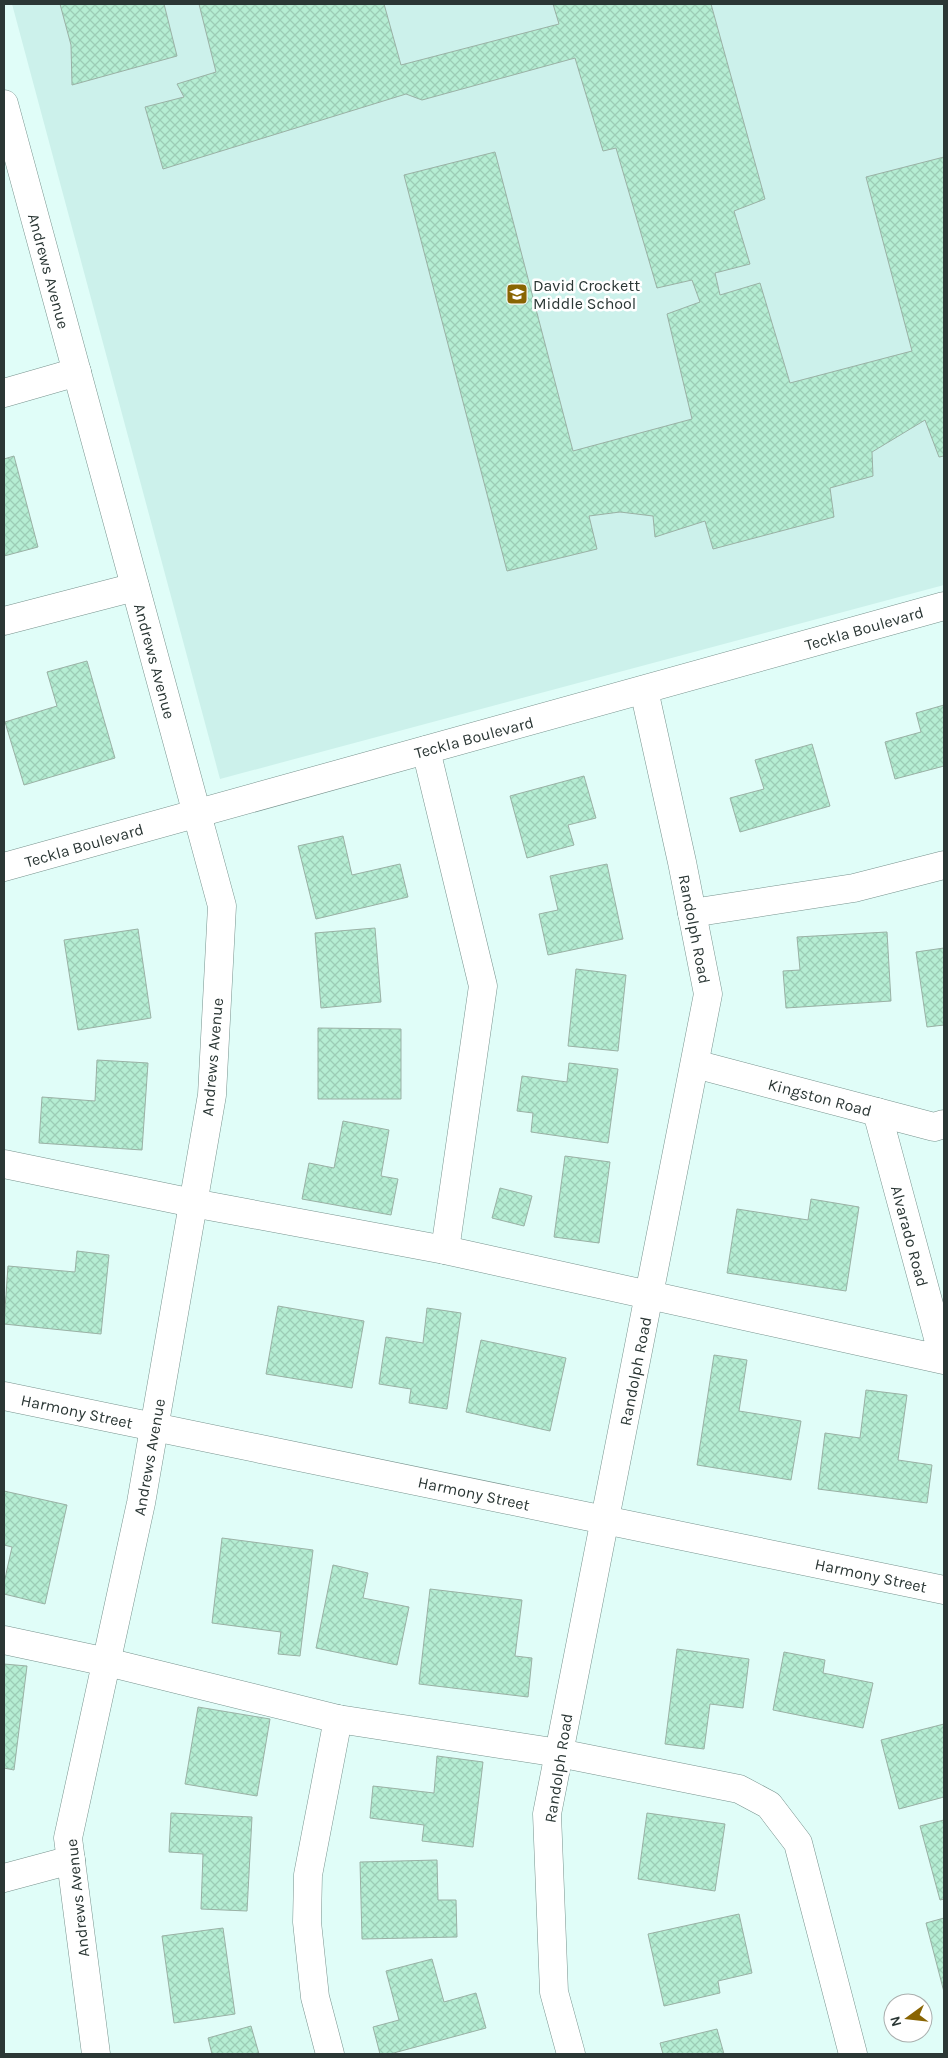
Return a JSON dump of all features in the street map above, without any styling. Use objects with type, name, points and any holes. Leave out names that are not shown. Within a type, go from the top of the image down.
[{"type":"street","name":"Andrews Avenue","points":[[4,104],[7,132],[76,372],[222,906],[212,1095],[141,1503],[68,1838],[96,2054]]},
{"type":"street","points":[[4,393],[76,372]]},
{"type":"street","points":[[4,621],[135,587]]},
{"type":"street","name":"Teckla Boulevard","points":[[4,868],[944,606]]},
{"type":"street","name":"Randolph Road","points":[[571,2054],[554,1992],[548,1814],[708,994],[644,690]]},
{"type":"street","points":[[426,750],[484,986],[445,1250]]},
{"type":"street","points":[[692,913],[854,888],[944,865]]},
{"type":"street","name":"Kingston Road","points":[[695,1064],[934,1127],[944,1124]]},
{"type":"street","name":"Alvarado Road","points":[[877,1112],[944,1360]]},
{"type":"street","points":[[4,1164],[193,1203],[445,1250],[944,1360]]},
{"type":"street","name":"Harmony Street","points":[[4,1396],[944,1590]]},
{"type":"street","points":[[4,1640],[107,1662],[338,1719],[559,1753],[739,1789],[769,1805],[798,1844],[853,2054]]},
{"type":"street","points":[[330,2054],[315,1996],[306,1922],[308,1875],[338,1719]]},
{"type":"street","points":[[4,1878],[71,1860]]},
{"type":"shaded area","name":"David Crockett Middle School","points":[[12,4],[944,4],[944,585],[220,779]]},
{"type":"building","points":[[60,4],[164,4],[177,56],[72,85],[71,45]]},
{"type":"building","points":[[199,4],[384,4],[401,65],[559,24],[553,4],[711,4],[765,199],[734,211],[750,264],[715,273],[720,295],[760,283],[790,383],[912,351],[866,177],[944,157],[944,456],[939,457],[925,420],[872,452],[873,476],[830,488],[834,517],[713,549],[705,521],[655,537],[653,516],[620,512],[589,516],[597,549],[507,571],[404,175],[495,152],[573,451],[692,419],[667,314],[700,302],[692,280],[657,288],[616,148],[603,151],[575,58],[422,100],[406,94],[163,169],[145,107],[184,97],[177,84],[216,72]]},
{"type":"building","points":[[14,456],[38,547],[4,556],[4,459]]},
{"type":"building","points":[[87,661],[115,758],[24,785],[5,722],[57,706],[47,672]]},
{"type":"building","points":[[944,705],[944,766],[895,779],[885,742],[921,732],[916,713]]},
{"type":"building","points":[[812,744],[830,806],[740,832],[730,798],[764,789],[755,760]]},
{"type":"building","points":[[584,776],[596,818],[568,825],[574,845],[527,858],[510,796]]},
{"type":"building","points":[[343,836],[352,875],[400,864],[408,897],[316,919],[298,846]]},
{"type":"building","points":[[607,864],[623,939],[548,955],[539,914],[558,910],[550,876]]},
{"type":"building","points":[[375,928],[381,1002],[321,1008],[315,933]]},
{"type":"building","points":[[138,929],[151,1018],[78,1030],[64,940]]},
{"type":"building","points":[[887,932],[891,1001],[786,1008],[783,971],[800,970],[797,937]]},
{"type":"building","points":[[944,948],[944,1025],[927,1027],[916,952]]},
{"type":"building","points":[[576,969],[626,975],[618,1051],[568,1046]]},
{"type":"building","points":[[318,1028],[401,1029],[401,1099],[318,1099]]},
{"type":"building","points":[[97,1060],[148,1063],[142,1150],[39,1143],[42,1097],[95,1101]]},
{"type":"building","points":[[569,1063],[618,1069],[608,1143],[531,1132],[533,1113],[517,1111],[522,1076],[567,1082]]},
{"type":"building","points":[[343,1121],[389,1130],[381,1176],[398,1179],[391,1215],[302,1199],[309,1163],[334,1168]]},
{"type":"building","points":[[565,1156],[610,1162],[599,1243],[554,1237]]},
{"type":"building","points":[[500,1188],[532,1196],[524,1226],[492,1218]]},
{"type":"building","points":[[811,1199],[859,1207],[846,1291],[727,1273],[737,1209],[808,1220]]},
{"type":"building","points":[[77,1251],[109,1255],[101,1334],[4,1324],[8,1266],[75,1272]]},
{"type":"building","points":[[278,1306],[364,1321],[352,1388],[266,1374]]},
{"type":"building","points":[[427,1308],[461,1313],[447,1409],[409,1403],[411,1389],[379,1384],[386,1337],[423,1343]]},
{"type":"building","points":[[481,1340],[566,1358],[550,1431],[466,1412]]},
{"type":"building","points":[[714,1355],[747,1360],[739,1411],[801,1421],[791,1480],[697,1465]]},
{"type":"building","points":[[866,1390],[907,1395],[898,1460],[932,1465],[927,1503],[818,1489],[825,1433],[860,1438]]},
{"type":"building","points":[[4,1491],[67,1505],[45,1604],[4,1594],[4,1583],[12,1547],[4,1545]]},
{"type":"building","points":[[222,1538],[313,1550],[300,1656],[278,1654],[281,1632],[212,1623]]},
{"type":"building","points":[[333,1565],[368,1573],[363,1598],[409,1607],[397,1665],[316,1648]]},
{"type":"building","points":[[430,1589],[522,1600],[515,1656],[532,1658],[528,1697],[419,1684]]},
{"type":"building","points":[[677,1649],[749,1659],[743,1708],[710,1704],[704,1749],[665,1744]]},
{"type":"building","points":[[784,1652],[825,1660],[823,1673],[873,1683],[863,1728],[773,1710]]},
{"type":"building","points":[[4,1664],[27,1666],[14,1770],[4,1768]]},
{"type":"building","points":[[198,1707],[270,1719],[257,1796],[185,1784]]},
{"type":"building","points":[[944,1724],[944,1797],[899,1809],[881,1740]]},
{"type":"building","points":[[437,1756],[483,1762],[473,1847],[422,1841],[424,1825],[370,1818],[373,1786],[434,1793]]},
{"type":"building","points":[[171,1813],[252,1817],[247,1911],[201,1909],[203,1854],[169,1852]]},
{"type":"building","points":[[647,1813],[725,1824],[715,1891],[638,1879]]},
{"type":"building","points":[[944,1820],[944,1899],[940,1900],[920,1826]]},
{"type":"building","points":[[437,1860],[438,1900],[456,1900],[457,1937],[362,1939],[360,1862]]},
{"type":"building","points":[[739,1914],[752,1973],[718,1981],[720,1993],[664,2006],[648,1934]]},
{"type":"building","points":[[944,1918],[944,1992],[926,1923]]},
{"type":"building","points":[[223,1928],[235,2014],[174,2023],[162,1936]]},
{"type":"building","points":[[432,1959],[444,2002],[476,1993],[486,2028],[390,2054],[380,2054],[373,2027],[399,2020],[386,1971]]},
{"type":"building","points":[[251,2026],[259,2054],[212,2054],[208,2038]]},
{"type":"building","points":[[717,2029],[724,2054],[663,2054],[660,2043]]},
{"type":"place","name":"David Crockett Middle School","points":[[517,294]]}]
